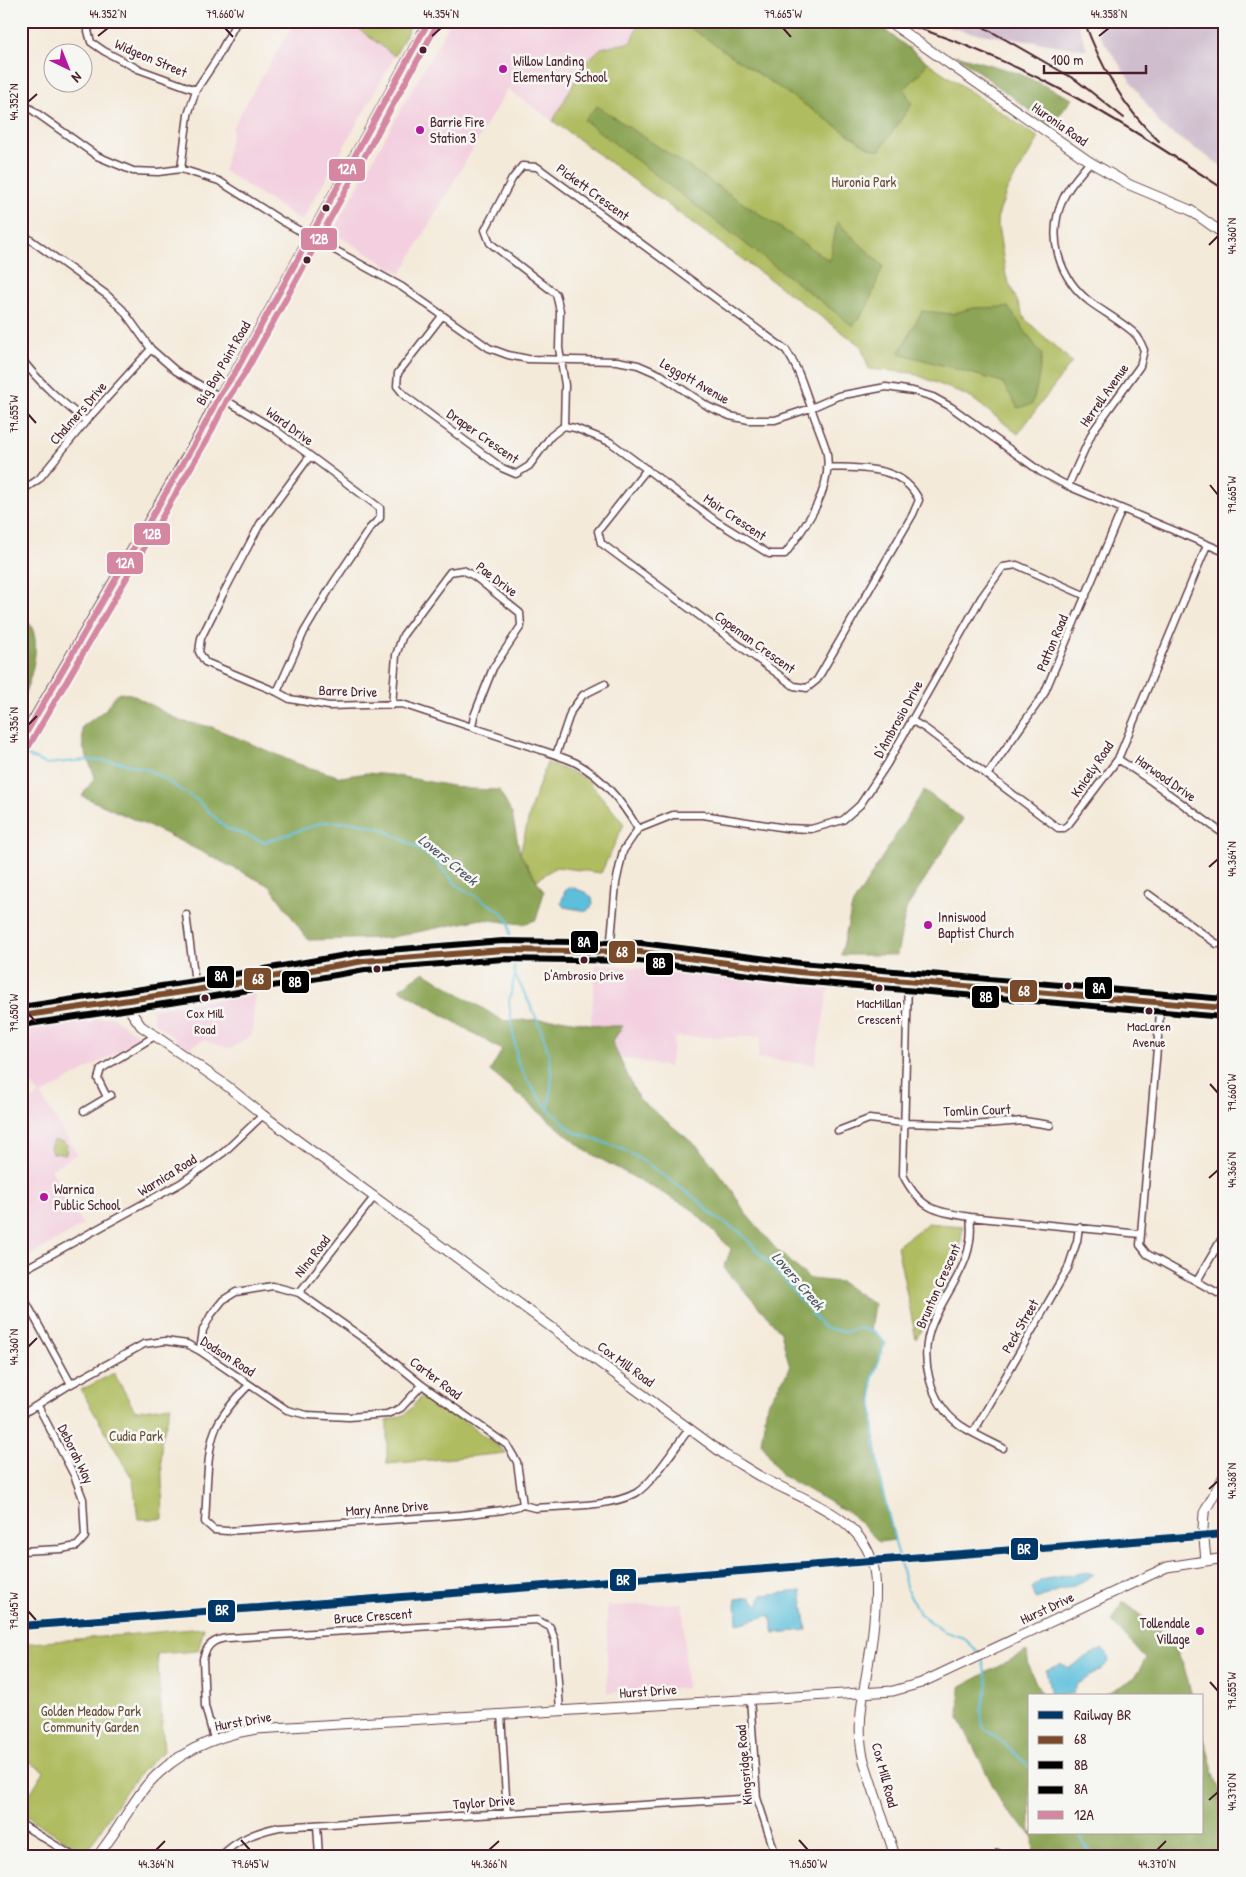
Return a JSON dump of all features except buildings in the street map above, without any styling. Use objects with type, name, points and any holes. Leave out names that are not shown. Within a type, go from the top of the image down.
[{"type":"main road","name":"Big Bay Point Road","points":[[21,742],[195,442],[219,396]]},
{"type":"main road","points":[[196,990],[383,959],[503,950],[610,951],[640,952],[799,972],[1225,1008]]},
{"type":"main road","points":[[21,1016],[130,1000]]},
{"type":"street","name":"Widgeon Street","points":[[92,21],[88,31],[91,42],[104,51],[138,69],[196,90]]},
{"type":"street","points":[[21,102],[97,156],[106,160],[133,171],[158,172],[181,169],[188,115],[196,90],[216,60],[237,21]]},
{"type":"street","name":"Big Bay Point Road","points":[[219,396],[236,371],[429,21]]},
{"type":"street","name":"Huronia Road","points":[[888,21],[1090,162],[1130,185],[1190,210],[1225,235]]},
{"type":"street","name":"Herrell Avenue","points":[[1068,486],[1092,431],[1140,366],[1144,350],[1136,336],[1089,302],[1072,286],[1061,266],[1055,246],[1056,222],[1062,200],[1072,183],[1090,162]]},
{"type":"street","name":"Pickett Crescent","points":[[562,359],[559,348],[560,312],[556,294],[490,243],[485,230],[512,179],[522,166],[537,167],[786,350],[798,367],[811,408]]},
{"type":"street","name":"Leggott Avenue","points":[[181,169],[218,181],[282,221],[402,287],[489,348],[508,355],[528,359],[617,361],[638,365],[661,375],[710,407],[730,416],[749,420],[775,420],[811,408],[838,396],[886,387],[913,391],[932,397],[951,407],[1041,472],[1068,486]]},
{"type":"street","name":"Ward Drive","points":[[21,233],[108,295],[123,310],[151,349],[176,371],[273,428],[372,500],[380,508],[380,518],[370,528],[332,585],[304,632],[277,692]]},
{"type":"street","name":"Draper Crescent","points":[[442,316],[398,374],[396,386],[405,396],[502,468],[516,474],[529,466],[551,436],[564,426]]},
{"type":"street","name":"Chalmers Drive","points":[[21,487],[27,487],[39,479],[86,421],[151,349]]},
{"type":"street","points":[[21,358],[32,373],[59,400],[86,421]]},
{"type":"street","points":[[562,359],[566,385],[564,426]]},
{"type":"street","name":"Moir Crescent","points":[[564,426],[575,428],[610,442],[716,521],[769,554],[785,554],[796,540],[818,502],[825,483],[826,451],[811,408]]},
{"type":"street","name":"Barre Drive","points":[[310,456],[260,524],[201,638],[199,652],[205,662],[290,699],[329,706],[402,704],[556,755],[578,764],[600,781],[628,812],[638,829]]},
{"type":"street","name":"Copeman Crescent","points":[[647,469],[598,531],[601,544],[794,686],[807,688],[816,680],[913,514],[919,500],[913,487],[898,477],[880,470],[827,467]]},
{"type":"street","points":[[1068,486],[1225,552]]},
{"type":"street","name":"Patton Road","points":[[987,775],[1044,694],[1122,509]]},
{"type":"street","name":"Knicely Road","points":[[911,720],[926,729],[1058,828],[1064,828],[1118,758],[1207,545]]},
{"type":"street","name":"D'Ambrosio Drive","points":[[638,829],[673,815],[703,815],[786,828],[811,829],[843,820],[860,805],[887,764],[981,598],[1003,567],[1018,565],[1086,596]]},
{"type":"street","name":"Pae Drive","points":[[392,705],[396,655],[403,635],[450,572],[463,570],[474,576],[520,613],[520,626],[493,668],[474,716],[472,728]]},
{"type":"street","points":[[556,755],[571,711],[583,695],[605,684]]},
{"type":"street","name":"Harwood Drive","points":[[1118,758],[1225,835]]},
{"type":"street","points":[[610,951],[616,883],[622,851],[638,829]]},
{"type":"street","points":[[1148,894],[1217,944],[1225,943]]},
{"type":"street","points":[[130,1000],[196,990],[186,914]]},
{"type":"street","points":[[908,981],[903,1175],[911,1192],[925,1206],[943,1213],[1140,1234]]},
{"type":"street","name":"Cox Mill Road","points":[[130,1000],[130,1012],[141,1026],[227,1086],[263,1115],[725,1455],[760,1476],[826,1510],[848,1525],[864,1543],[873,1566],[875,1590],[872,1641],[860,1708],[863,1754],[894,1856]]},
{"type":"street","points":[[1161,1002],[1140,1245],[1146,1253],[1225,1297]]},
{"type":"street","points":[[84,1111],[109,1096],[98,1079],[101,1069],[155,1036]]},
{"type":"street","name":"Warnica Road","points":[[21,1271],[181,1183],[224,1152],[263,1115]]},
{"type":"street","name":"Tomlin Court","points":[[838,1131],[869,1119],[972,1124],[1024,1121],[1050,1125]]},
{"type":"street","name":"Nina Road","points":[[200,1351],[203,1330],[211,1315],[223,1300],[236,1292],[273,1286],[299,1293],[374,1196]]},
{"type":"street","name":"Brunton Crescent","points":[[970,1217],[972,1233],[969,1250],[963,1267],[932,1323],[927,1345],[926,1367],[932,1389],[943,1409],[958,1424],[1003,1448]]},
{"type":"street","name":"Peck Street","points":[[973,1433],[1068,1268],[1077,1241],[1079,1227]]},
{"type":"street","points":[[1197,1281],[1225,1233]]},
{"type":"street","points":[[21,1293],[71,1384]]},
{"type":"street","name":"Carter Road","points":[[299,1293],[373,1345],[422,1385],[507,1445],[518,1462],[523,1505]]},
{"type":"street","name":"Dodson Road","points":[[21,1415],[71,1384],[144,1344],[165,1341],[187,1344],[287,1410],[307,1415],[349,1417],[387,1414],[400,1408],[422,1385]]},
{"type":"street","name":"Mary Anne Drive","points":[[250,1385],[236,1398],[216,1427],[211,1446],[205,1522],[214,1530],[227,1532],[461,1515],[503,1510],[523,1505],[535,1508],[616,1501],[638,1492],[651,1479],[690,1428]]},
{"type":"street","name":"Deborah Way","points":[[21,1551],[61,1549],[77,1546],[85,1537],[83,1499],[74,1475],[38,1406]]},
{"type":"street","points":[[1206,1560],[1203,1529],[1204,1513],[1225,1474]]},
{"type":"street","name":"Hurst Drive","points":[[98,1856],[140,1794],[151,1782],[180,1757],[214,1739],[256,1729],[750,1698],[863,1694],[902,1689],[921,1683],[1167,1567],[1225,1558]]},
{"type":"street","name":"Bruce Crescent","points":[[214,1739],[205,1706],[203,1659],[204,1652],[211,1643],[221,1638],[537,1620],[550,1627],[555,1640],[560,1710]]},
{"type":"street","name":"Kingsridge Road","points":[[750,1698],[757,1798],[776,1856]]},
{"type":"street","points":[[501,1714],[507,1813]]},
{"type":"street","name":"Taylor Drive","points":[[221,1856],[234,1844],[256,1832],[279,1827],[757,1798]]},
{"type":"street","points":[[21,1824],[73,1856]]},
{"type":"street","points":[[317,1825],[319,1856]]},
{"type":"shaded area","points":[[295,21],[348,21],[395,56],[302,221],[224,171],[233,126]]},
{"type":"shaded area","points":[[451,21],[639,21],[632,42],[601,48],[585,63],[553,121],[507,89],[401,274],[332,232]]},
{"type":"shaded area","points":[[928,21],[1077,21],[1087,50],[967,32]]},
{"type":"shaded area","points":[[1095,21],[1225,21],[1225,168],[1162,127],[1100,36]]},
{"type":"shaded area","points":[[596,964],[829,988],[815,1065],[758,1058],[761,1037],[675,1037],[669,1067],[620,1057],[612,1041],[622,1027],[591,1025]]},
{"type":"shaded area","points":[[255,994],[252,1035],[230,1049],[203,1040],[188,1049],[154,1022],[152,1009]]},
{"type":"shaded area","points":[[113,1017],[142,1038],[41,1095],[77,1154],[51,1169],[83,1225],[21,1261],[21,1106],[40,1095],[27,1079],[21,1052],[21,1029]]},
{"type":"shaded area","points":[[683,1603],[686,1688],[607,1693],[607,1606]]},
{"type":"green space","points":[[348,21],[413,21],[395,56]]},
{"type":"green space","name":"Huronia Park","points":[[639,21],[874,22],[927,62],[1039,138],[1007,190],[997,219],[1006,276],[1025,319],[1072,362],[1018,434],[973,399],[956,391],[912,373],[869,369],[861,346],[553,121],[585,63],[601,48],[632,42]]},
{"type":"green space","points":[[680,21],[870,21],[874,22],[927,62],[921,73],[904,89],[912,104],[879,151],[866,146]]},
{"type":"green space","points":[[956,55],[1018,73],[1072,99],[1051,126]]},
{"type":"green space","points":[[597,106],[830,261],[837,222],[883,266],[867,307],[853,326],[584,120]]},
{"type":"green space","points":[[1008,307],[1042,355],[1032,404],[1018,408],[1002,382],[899,353],[922,311],[952,314],[972,308]]},
{"type":"green space","points":[[21,614],[31,626],[34,634],[35,654],[31,675],[21,702]]},
{"type":"green space","points":[[117,693],[131,694],[180,721],[212,727],[298,764],[341,777],[367,773],[392,775],[469,789],[499,790],[512,814],[520,854],[544,892],[536,920],[522,924],[481,919],[388,938],[308,940],[270,886],[164,833],[82,796],[95,777],[83,747],[82,727],[105,710]]},
{"type":"green space","points":[[547,763],[586,778],[624,824],[601,873],[556,867],[537,880],[520,854],[532,804]]},
{"type":"green space","points":[[924,790],[963,819],[906,909],[897,955],[841,955],[852,906]]},
{"type":"green space","points":[[424,972],[503,1021],[560,1019],[601,1026],[623,1026],[612,1042],[638,1098],[700,1149],[732,1190],[746,1214],[776,1249],[810,1279],[841,1282],[874,1304],[870,1331],[875,1332],[885,1343],[872,1380],[871,1407],[882,1489],[895,1540],[879,1542],[851,1514],[781,1475],[761,1442],[767,1404],[790,1368],[781,1332],[724,1268],[731,1249],[690,1208],[586,1151],[490,1071],[502,1050],[399,989]]},
{"type":"green space","points":[[53,1140],[64,1142],[67,1145],[66,1154],[52,1153],[50,1148]]},
{"type":"green space","points":[[928,1223],[963,1226],[958,1263],[916,1339],[897,1246]]},
{"type":"green space","name":"Cudia Park","points":[[114,1373],[135,1411],[171,1406],[161,1441],[163,1519],[138,1519],[133,1480],[81,1390]]},
{"type":"green space","points":[[425,1392],[507,1453],[387,1464],[387,1421],[406,1414]]},
{"type":"green space","points":[[1123,1601],[1171,1640],[1184,1667],[1191,1694],[1106,1694],[1134,1678],[1146,1659],[1112,1622]]},
{"type":"green space","name":"Golden Meadow Park Community Garden","points":[[204,1628],[198,1651],[157,1654],[164,1751],[140,1773],[130,1786],[86,1853],[21,1813],[21,1808],[44,1771],[21,1757],[21,1644]]},
{"type":"green space","points":[[1027,1651],[1029,1668],[1041,1694],[1028,1694],[1028,1831],[1004,1808],[959,1718],[960,1687]]},
{"type":"green space","points":[[1204,1739],[1225,1810],[1225,1856],[1034,1856],[1033,1836],[1031,1834],[1204,1834]]},
{"type":"water","points":[[571,887],[587,893],[592,898],[593,905],[587,911],[564,907],[561,903],[565,891]]},
{"type":"water","points":[[1081,1573],[1094,1574],[1084,1581],[1036,1599],[1032,1588],[1041,1580]]},
{"type":"water","points":[[801,1591],[807,1630],[774,1633],[770,1615],[737,1624],[736,1599],[751,1597],[758,1606],[762,1595]]},
{"type":"water","points":[[1103,1649],[1107,1653],[1109,1662],[1102,1669],[1077,1684],[1073,1694],[1051,1694],[1046,1670],[1061,1664],[1069,1668],[1085,1657]]},
{"type":"waterway","name":"Lovers Creek","points":[[21,753],[46,764],[87,760],[119,762],[149,770],[197,800],[226,828],[265,842],[324,822],[355,822],[383,829],[413,845],[438,864],[458,886],[499,910],[509,921],[510,937]]},
{"type":"waterway","name":"Lovers Creek","points":[[514,964],[515,975],[509,1002],[517,1060],[528,1082],[548,1109],[574,1132],[622,1149],[645,1162],[699,1201],[716,1218],[740,1232],[787,1283],[823,1327],[845,1332],[859,1328],[875,1332],[885,1343],[872,1380],[874,1438],[882,1489],[907,1590],[919,1613],[943,1631],[964,1638],[978,1653]]},
{"type":"waterway","points":[[516,977],[545,1040],[551,1073],[548,1109]]},
{"type":"waterway","name":"Lovers Creek","points":[[982,1658],[988,1685],[981,1710],[983,1727],[1013,1751],[1028,1766]]},
{"type":"waterway","name":"Lovers Creek","points":[[1080,1834],[1084,1845],[1094,1856]]},
{"type":"railway","points":[[896,21],[984,53],[1067,93],[1107,115],[1225,190]]},
{"type":"railway","points":[[973,21],[1076,80],[1124,118]]},
{"type":"railway","points":[[1084,21],[1114,86],[1134,115],[1159,141]]},
{"type":"rail line","name":"BR","points":[[21,1626],[1225,1534]]},
{"type":"transit line","name":"12A","points":[[21,742],[200,434],[219,396],[236,371],[429,21]]},
{"type":"transit line","name":"12B","points":[[29,746],[208,438],[227,400],[244,375],[437,25]]},
{"type":"transit line","name":"8A","points":[[21,1007],[195,981],[363,952],[503,941],[641,943],[800,963],[1225,999]]},
{"type":"transit line","name":"68","points":[[21,1016],[196,990],[364,961],[503,950],[640,952],[799,972],[1225,1008]]},
{"type":"transit line","name":"8B","points":[[22,1025],[197,999],[365,970],[503,959],[639,961],[798,981],[1224,1017]]},
{"type":"place","name":"Willow Landing Elementary School","points":[[503,69]]},
{"type":"place","name":"Barrie Fire Station 3","points":[[420,130]]},
{"type":"place","name":"Inniswood Baptist Church","points":[[928,925]]},
{"type":"place","name":"D'Ambrosio Drive","points":[[584,960]]},
{"type":"place","name":"MacMillan Crescent","points":[[879,988]]},
{"type":"place","name":"Cox Mill Road","points":[[205,998]]},
{"type":"place","name":"MacLaren Avenue","points":[[1149,1011]]},
{"type":"place","name":"Warnica Public School","points":[[44,1197]]},
{"type":"place","name":"Tollendale Village","points":[[1200,1631]]}]
